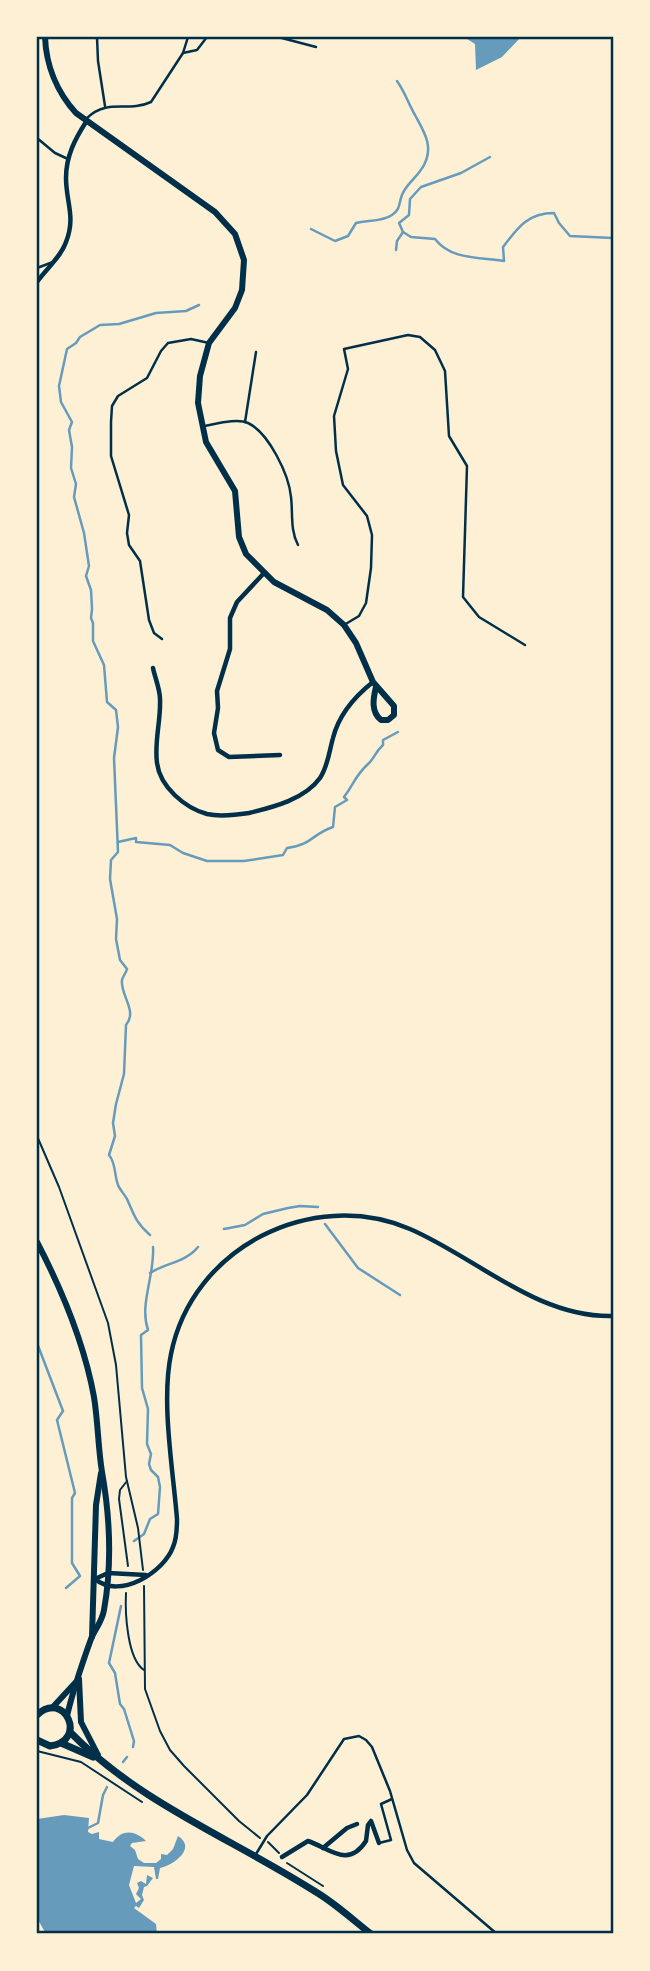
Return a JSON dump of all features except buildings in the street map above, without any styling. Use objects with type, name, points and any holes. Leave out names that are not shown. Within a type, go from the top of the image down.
[{"type":"main road","points":[[37,1740],[50,1746],[61,1743],[70,1732],[67,1716],[52,1708],[38,1712]]},
{"type":"main road","points":[[70,1732],[93,1757]]},
{"type":"main road","points":[[61,1743],[93,1757],[201,1827],[319,1893],[371,1934]]},
{"type":"street","points":[[45,37],[47,56],[57,85],[68,103],[85,121],[205,204],[225,221],[235,234],[244,260],[242,290],[234,308],[209,343],[198,388],[201,426],[208,449],[231,482],[236,496],[242,545],[250,558],[284,589],[331,612],[344,625],[356,643],[374,685],[394,706],[394,715],[388,720],[381,720],[375,715],[374,685]]},
{"type":"street","points":[[37,282],[65,245],[72,217],[67,187],[68,159],[85,121]]},
{"type":"street","points":[[264,573],[240,598],[232,611],[230,649],[217,691],[218,708],[214,733],[218,750],[229,757],[280,755]]},
{"type":"street","points":[[153,668],[160,699],[156,754],[160,775],[168,788],[181,799],[198,811],[214,815],[261,810],[290,800],[313,787],[325,769],[341,717],[374,685]]},
{"type":"street","points":[[95,1579],[107,1585],[136,1582],[157,1569],[173,1547],[176,1533],[168,1388],[171,1353],[180,1322],[201,1285],[217,1267],[234,1252],[271,1230],[302,1220],[335,1216],[386,1221],[413,1230],[552,1305],[587,1315],[613,1316]]},
{"type":"street","points":[[37,1242],[65,1301],[83,1351],[96,1409],[107,1506],[108,1573],[102,1621],[92,1639],[67,1716]]},
{"type":"street","points":[[92,1639],[96,1504],[102,1470]]},
{"type":"street","points":[[95,1579],[108,1573],[145,1574]]},
{"type":"street","points":[[52,1708],[78,1678]]},
{"type":"street","points":[[78,1678],[81,1723],[103,1763]]},
{"type":"street","points":[[282,1857],[306,1841],[339,1855],[356,1851],[366,1841],[371,1821],[379,1843]]},
{"type":"street","points":[[323,1848],[347,1828],[357,1824]]},
{"type":"lane","points":[[97,37],[105,106]]},
{"type":"lane","points":[[85,121],[105,106],[133,107],[151,102],[183,53],[188,37]]},
{"type":"lane","points":[[183,53],[197,51],[207,37]]},
{"type":"lane","points":[[278,37],[316,47]]},
{"type":"lane","points":[[37,138],[55,153],[68,159]]},
{"type":"lane","points":[[37,268],[53,262]]},
{"type":"lane","points":[[344,625],[359,616],[366,603],[372,535],[367,516],[343,485],[336,451],[334,416],[348,369],[344,349],[408,335],[425,341],[440,358],[446,376],[449,436],[467,466],[463,597],[479,617],[525,645]]},
{"type":"lane","points":[[162,639],[154,634],[149,620],[140,561],[129,545],[129,514],[111,456],[112,406],[118,396],[147,378],[168,343],[191,339],[209,343]]},
{"type":"lane","points":[[245,422],[256,352]]},
{"type":"lane","points":[[201,426],[245,422],[265,441],[282,465],[289,485],[293,532],[298,545]]},
{"type":"lane","points":[[255,1856],[264,1840],[307,1795],[340,1744],[346,1738],[359,1736],[369,1743],[393,1798],[412,1861],[497,1934]]},
{"type":"lane","points":[[379,1843],[391,1840],[381,1804],[393,1798]]},
{"type":"path","points":[[37,1136],[106,1314],[116,1365],[127,1481],[145,1574]]},
{"type":"path","points":[[127,1481],[120,1490],[119,1499],[128,1571]]},
{"type":"path","points":[[144,1582],[144,1670],[150,1707],[170,1749],[239,1821],[264,1840]]},
{"type":"path","points":[[126,1589],[129,1637],[137,1665],[144,1670]]},
{"type":"path","points":[[37,1751],[81,1762],[142,1802]]},
{"type":"water","points":[[464,37],[521,37],[502,57],[476,70],[475,44]]},
{"type":"water","points":[[64,1815],[89,1818],[88,1832],[99,1832],[99,1839],[113,1842],[124,1833],[137,1835],[146,1841],[132,1843],[130,1846],[144,1863],[156,1863],[161,1859],[161,1854],[167,1855],[173,1849],[178,1836],[183,1841],[184,1851],[177,1860],[160,1868],[158,1879],[154,1867],[134,1866],[129,1885],[136,1903],[141,1899],[136,1894],[139,1888],[137,1883],[141,1881],[146,1884],[147,1875],[153,1878],[144,1887],[144,1900],[139,1908],[134,1908],[156,1924],[157,1934],[46,1934],[37,1918],[37,1819]]},
{"type":"waterway","points":[[311,229],[335,241],[348,236],[356,223],[388,217],[395,213],[402,194],[422,169],[427,158],[427,139],[397,81]]},
{"type":"waterway","points":[[403,232],[399,223],[409,215],[410,199],[421,187],[461,173],[490,157]]},
{"type":"waterway","points":[[396,250],[397,241],[403,232],[411,237],[435,239],[457,254],[504,261],[503,247],[524,222],[530,218],[554,213],[570,236],[613,238]]},
{"type":"waterway","points":[[150,1235],[138,1223],[119,1187],[109,1155],[115,1136],[113,1123],[124,1074],[126,1025],[130,1014],[122,986],[127,969],[120,960],[116,939],[117,919],[110,879],[111,860],[118,852],[114,758],[118,727],[116,710],[107,702],[104,665],[93,641],[91,590],[86,576],[89,566],[84,533],[74,497],[76,484],[71,468],[72,447],[69,430],[72,422],[61,402],[59,386],[67,349],[100,325],[119,324],[156,313],[186,311],[199,305]]},
{"type":"waterway","points":[[118,842],[136,838],[136,842],[170,845],[183,853],[207,861],[244,861],[283,855],[287,848],[307,842],[333,827],[335,807],[347,800],[344,797],[383,745],[383,740],[398,732]]},
{"type":"waterway","points":[[224,1229],[245,1225],[263,1214],[288,1208],[318,1207]]},
{"type":"waterway","points":[[325,1224],[358,1268],[400,1295]]},
{"type":"waterway","points":[[134,1541],[144,1534],[150,1519],[158,1514],[160,1487],[158,1477],[149,1464],[151,1454],[147,1444],[148,1409],[142,1388],[141,1335],[148,1330],[145,1310],[153,1247]]},
{"type":"waterway","points":[[150,1273],[188,1256],[198,1247]]},
{"type":"waterway","points":[[37,1343],[63,1411],[57,1420],[75,1493],[72,1498],[72,1563],[80,1576],[66,1588]]},
{"type":"waterway","points":[[121,1606],[109,1663],[115,1673],[120,1704],[134,1741],[133,1747]]},
{"type":"waterway","points":[[123,1762],[127,1757]]},
{"type":"waterway","points":[[88,1828],[98,1823],[107,1787]]}]
